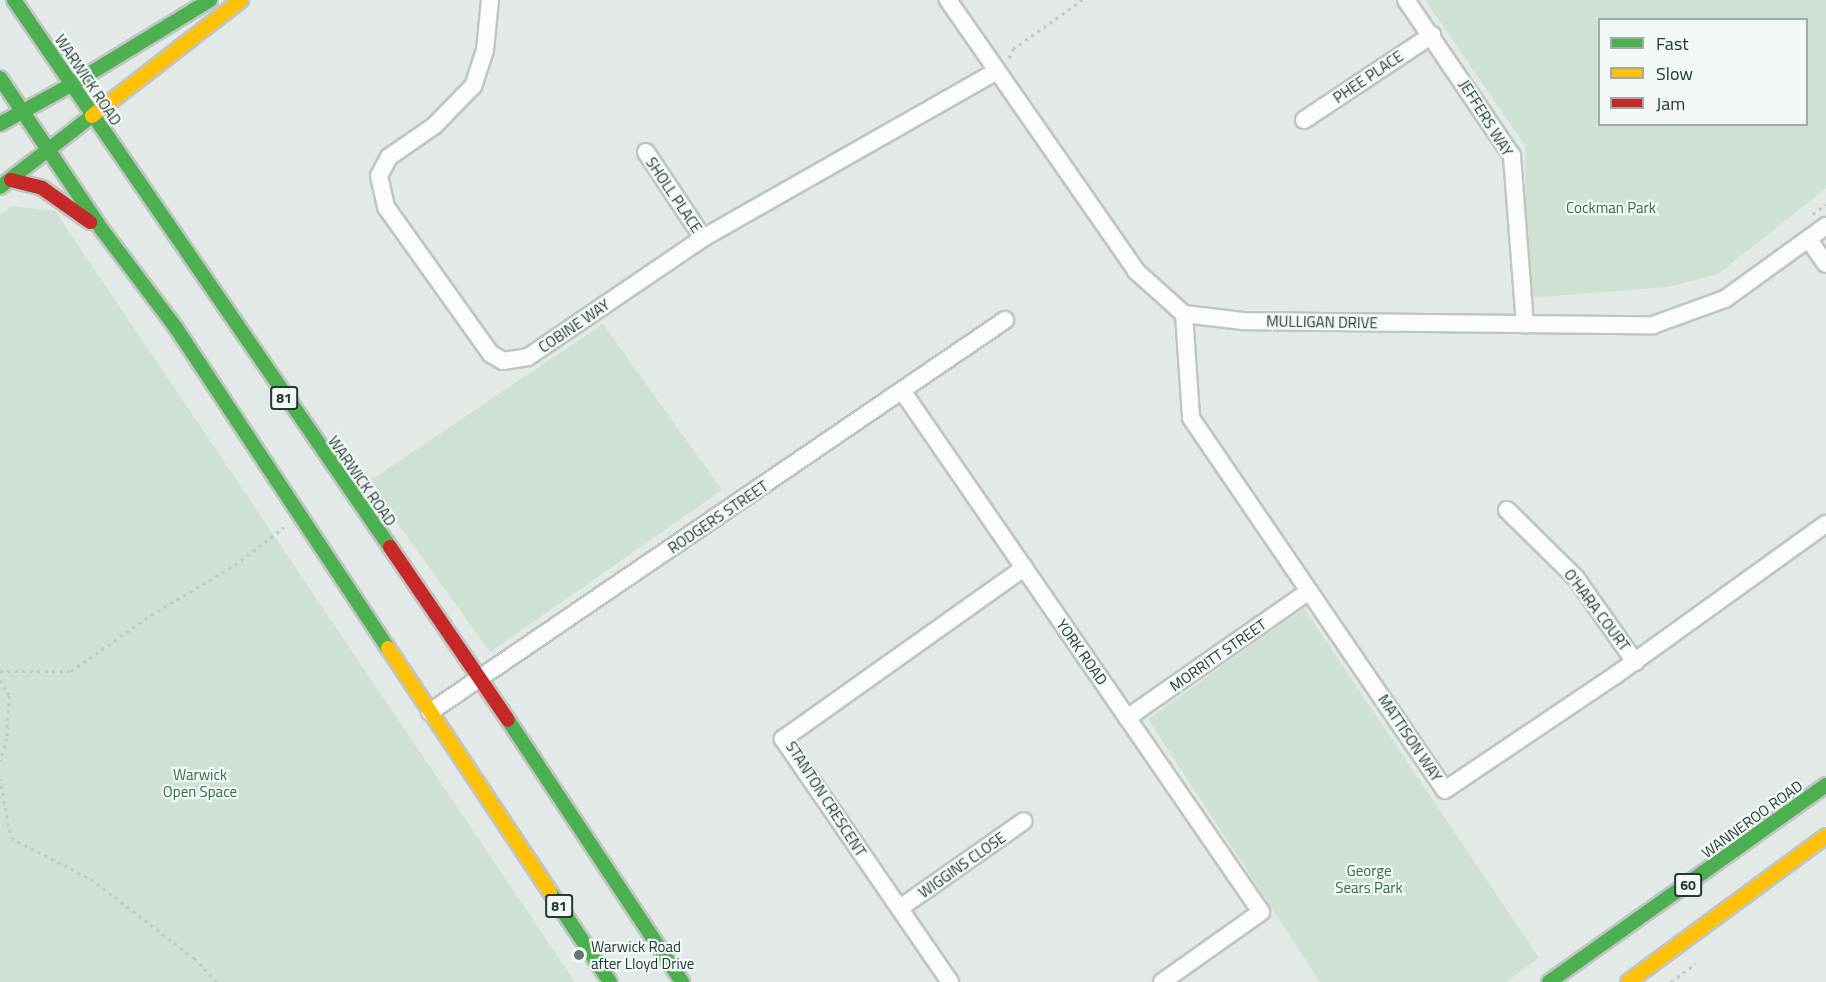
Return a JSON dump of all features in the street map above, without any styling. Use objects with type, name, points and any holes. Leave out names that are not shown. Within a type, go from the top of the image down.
[{"type":"main road","name":"WARWICK ROAD","points":[[14,0],[480,678],[682,982]]},
{"type":"main road","points":[[0,124],[71,85],[210,0]]},
{"type":"main road","points":[[5,184],[241,0]]},
{"type":"main road","name":"81","points":[[0,78],[104,231],[176,328],[610,982]]},
{"type":"main road","points":[[5,184],[42,188],[104,231]]},
{"type":"main road","name":"WANNEROO ROAD","points":[[1549,982],[1826,785]]},
{"type":"main road","points":[[1628,982],[1826,836]]},
{"type":"street","name":"COBINE WAY","points":[[490,0],[485,50],[473,86],[434,126],[389,157],[379,176],[386,207],[491,354],[503,361],[528,357],[703,238],[995,72]]},
{"type":"street","points":[[948,0],[995,72],[1136,271],[1184,314]]},
{"type":"street","name":"JEFFERS WAY","points":[[1406,0],[1432,34],[1512,156],[1525,324]]},
{"type":"street","name":"PHEE PLACE","points":[[1304,120],[1432,34]]},
{"type":"street","name":"SHOLL PLACE","points":[[646,152],[703,238]]},
{"type":"street","points":[[1820,235],[1826,264]]},
{"type":"street","name":"MULLIGAN DRIVE","points":[[1184,314],[1244,321],[1653,325],[1680,318],[1725,299],[1820,235]]},
{"type":"street","name":"MATTISON WAY","points":[[1184,314],[1191,418],[1445,790],[1635,662],[1826,524]]},
{"type":"street","name":"RODGERS STREET","points":[[430,712],[903,392],[1005,320]]},
{"type":"street","name":"YORK ROAD","points":[[903,392],[1261,912],[1162,982]]},
{"type":"street","name":"O'HARA COURT","points":[[1507,510],[1576,578],[1635,662]]},
{"type":"street","name":"STANTON CRESCENT","points":[[950,982],[783,739],[1024,568]]},
{"type":"street","name":"MORRITT STREET","points":[[1127,718],[1309,591]]},
{"type":"street","name":"WIGGINS CLOSE","points":[[900,908],[1024,821]]},
{"type":"path","points":[[1009,58],[1013,49],[1082,0]]},
{"type":"path","points":[[1002,48],[1015,68]]},
{"type":"path","points":[[1811,216],[1826,204]]},
{"type":"path","points":[[0,670],[71,671],[151,615],[235,565],[287,525]]},
{"type":"path","points":[[0,680],[9,694],[7,738],[0,761]]},
{"type":"path","points":[[0,778],[11,838],[92,879],[194,958],[217,982]]},
{"type":"green space","name":"Cockman Park","points":[[1425,0],[1826,0],[1826,188],[1718,274],[1668,287],[1527,298],[1525,145]]},
{"type":"green space","name":"Warwick Open Space","points":[[12,206],[55,211],[575,982],[0,982],[0,215]]},
{"type":"green space","points":[[603,324],[722,490],[490,652],[368,482]]},
{"type":"green space","name":"George Sears Park","points":[[1304,608],[1539,958],[1506,982],[1320,982],[1148,719]]},
{"type":"traffic: fast","points":[[14,0],[390,547]]},
{"type":"traffic: fast","points":[[71,85],[210,0]]},
{"type":"traffic: fast","points":[[0,78],[103,231],[176,328],[388,648]]},
{"type":"traffic: fast","points":[[0,124],[71,85]]},
{"type":"traffic: fast","points":[[0,187],[92,116]]},
{"type":"traffic: fast","points":[[508,720],[682,982]]},
{"type":"traffic: fast","points":[[1549,982],[1826,785]]},
{"type":"traffic: fast","points":[[550,892],[610,982]]},
{"type":"traffic: slow","points":[[92,116],[241,0]]},
{"type":"traffic: slow","points":[[388,648],[550,892]]},
{"type":"traffic: slow","points":[[1628,982],[1826,836]]},
{"type":"traffic: jam","points":[[11,180],[42,188],[90,222]]},
{"type":"traffic: jam","points":[[390,547],[508,720]]},
{"type":"place","name":"Warwick Road after Lloyd Drive","points":[[579,955]]}]
